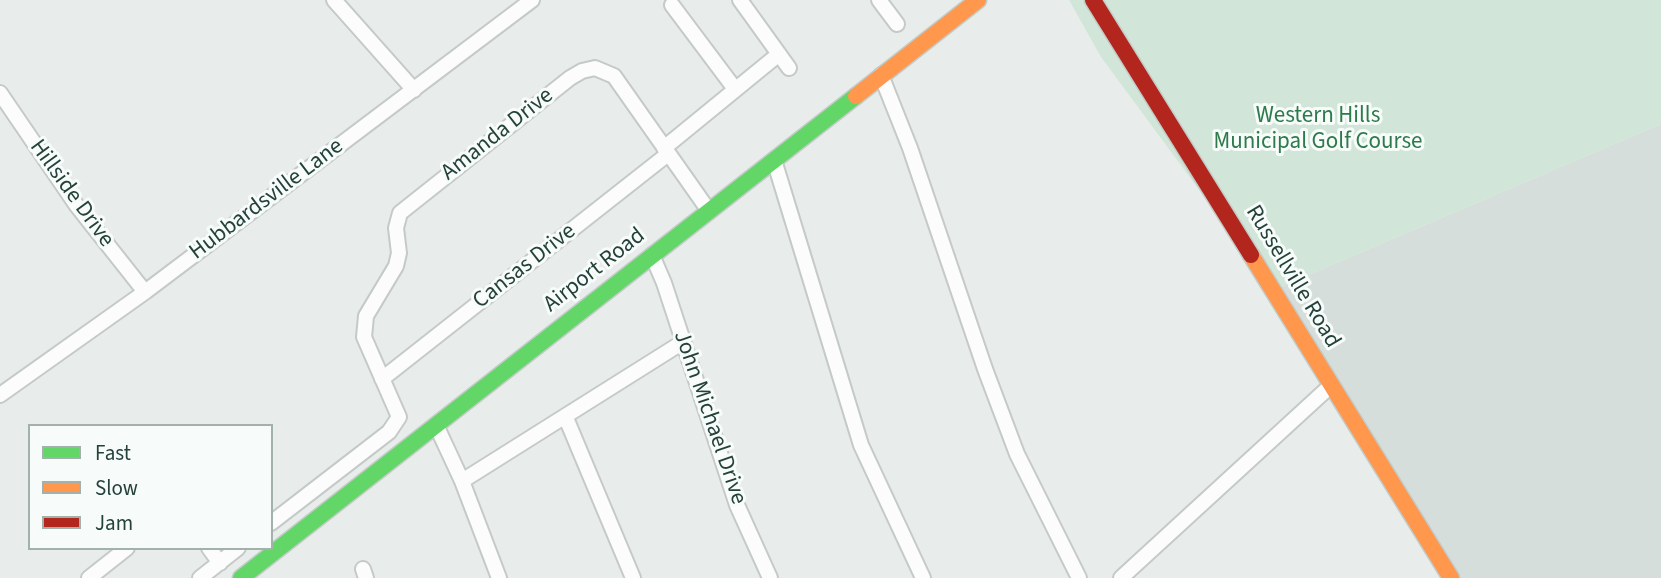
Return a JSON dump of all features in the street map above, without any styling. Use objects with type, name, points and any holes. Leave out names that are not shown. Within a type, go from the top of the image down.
[{"type":"main road","name":"Airport Road","points":[[241,578],[978,0]]},
{"type":"main road","name":"Russellville Road","points":[[1085,0],[1442,578]]},
{"type":"main road","name":"Russellville Road","points":[[1093,0],[1451,578]]},
{"type":"street","points":[[334,0],[414,90]]},
{"type":"street","name":"Hubbardsville Lane","points":[[0,395],[145,292],[532,0]]},
{"type":"street","points":[[740,0],[789,68]]},
{"type":"street","points":[[879,0],[897,24]]},
{"type":"street","points":[[672,5],[735,89]]},
{"type":"street","name":"Cansas Drive","points":[[382,379],[666,151],[735,89],[779,54]]},
{"type":"street","name":"Amanda Drive","points":[[273,521],[395,425],[399,411],[364,337],[366,316],[396,267],[399,253],[396,228],[400,214],[570,78],[595,68],[614,76],[709,211]]},
{"type":"street","points":[[881,75],[910,148],[985,369],[1017,454],[1079,578]]},
{"type":"street","name":"Hillside Drive","points":[[0,93],[50,169],[145,292]]},
{"type":"street","points":[[774,160],[861,445],[923,578]]},
{"type":"street","name":"John Michael Drive","points":[[652,256],[737,505],[770,578]]},
{"type":"street","points":[[462,481],[683,342]]},
{"type":"street","points":[[1121,578],[1326,390]]},
{"type":"street","points":[[566,418],[632,578]]},
{"type":"street","points":[[436,425],[462,481],[499,578]]},
{"type":"street","points":[[89,578],[124,550]]},
{"type":"street","points":[[210,550],[220,563]]},
{"type":"street","points":[[200,578],[236,550]]},
{"type":"shaded area","points":[[1661,124],[1661,578],[1456,578],[1273,290]]},
{"type":"green space","name":"Western Hills Municipal Golf Course","points":[[1069,0],[1661,0],[1661,124],[1273,290],[1101,57]]},
{"type":"traffic: fast","points":[[241,578],[856,96]]},
{"type":"traffic: slow","points":[[856,96],[978,0]]},
{"type":"traffic: slow","points":[[1251,255],[1451,578]]},
{"type":"traffic: jam","points":[[1093,0],[1251,255]]}]
